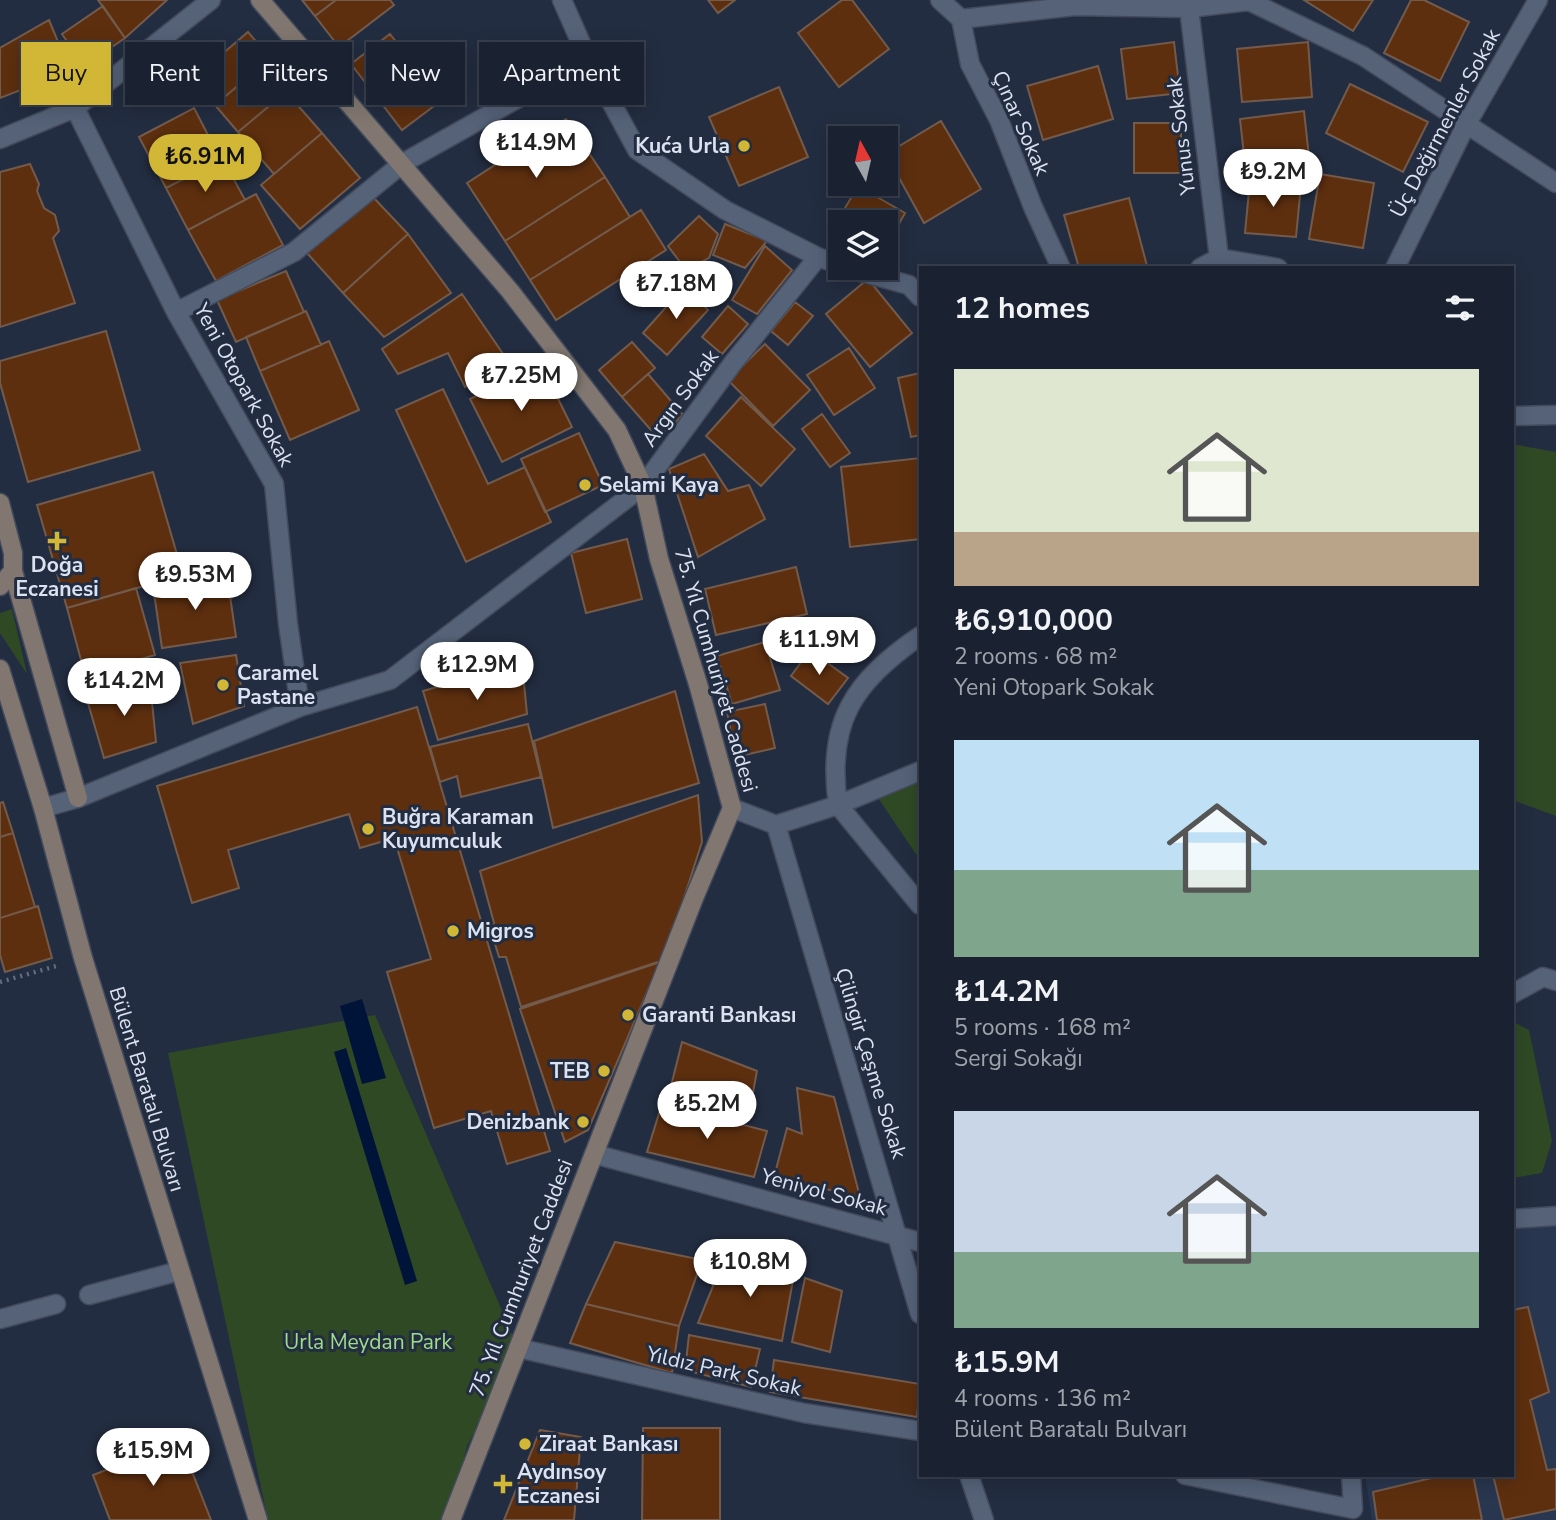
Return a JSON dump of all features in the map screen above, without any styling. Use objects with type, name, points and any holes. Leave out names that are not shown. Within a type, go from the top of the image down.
[{"type":"street","points":[[0,139],[75,108],[211,0]]},
{"type":"street","name":"75. Yıl Cumhuriyet Caddesi","points":[[260,0],[403,163],[510,291],[617,430],[643,486],[659,559],[733,808],[694,898],[451,1520]]},
{"type":"street","points":[[562,0],[581,42]]},
{"type":"street","points":[[940,0],[961,19],[1075,6],[1189,8],[1250,1],[1363,56],[1556,183]]},
{"type":"street","name":"Üç Değirmenler Sokak","points":[[1396,266],[1466,125],[1538,0]]},
{"type":"street","name":"Yunus Sokak","points":[[1189,8],[1219,258]]},
{"type":"street","name":"Çınar Sokak","points":[[961,19],[970,64],[999,120],[1033,207],[1060,266]]},
{"type":"street","points":[[176,312],[294,252],[403,163],[506,105]]},
{"type":"street","points":[[613,105],[637,150],[725,210],[828,261]]},
{"type":"street","name":"Yeni Otopark Sokak","points":[[75,108],[176,312],[274,484],[288,624],[300,707]]},
{"type":"street","name":"Argın Sokak","points":[[43,808],[78,799],[300,707],[390,680],[643,486],[733,363],[818,257]]},
{"type":"street","points":[[1204,266],[1219,258],[1266,266]]},
{"type":"street","points":[[891,280],[909,285],[919,296]]},
{"type":"street","points":[[1514,416],[1556,415]]},
{"type":"street","points":[[0,503],[13,553],[13,571],[78,799]]},
{"type":"street","points":[[0,586],[13,571]]},
{"type":"street","points":[[919,637],[883,662],[844,712],[833,771],[838,805],[919,904]]},
{"type":"street","name":"Bülent Baratalı Bulvarı","points":[[0,668],[43,808],[83,958],[258,1520]]},
{"type":"street","points":[[733,808],[776,825],[838,805],[919,771]]},
{"type":"street","name":"Çilingir Çeşme Sokak","points":[[776,825],[919,1310]]},
{"type":"street","points":[[1514,994],[1543,977],[1556,981]]},
{"type":"street","name":"Yeniyol Sokak","points":[[594,1154],[919,1242]]},
{"type":"street","points":[[1514,1219],[1556,1216]]},
{"type":"street","points":[[89,1295],[179,1271]]},
{"type":"street","points":[[0,1319],[56,1304]]},
{"type":"street","name":"Yıldız Park Sokak","points":[[518,1348],[804,1413],[919,1431]]},
{"type":"street","points":[[970,1477],[984,1520]]},
{"type":"street","points":[[1195,1477],[1353,1509],[1351,1477]]},
{"type":"path","points":[[0,982],[83,958]]},
{"type":"shaded area","points":[[1556,1216],[1556,1520],[1372,1520],[1365,1477],[1514,1477],[1514,1219]]},
{"type":"green space","points":[[1514,444],[1556,452],[1556,816],[1514,801]]},
{"type":"green space","points":[[12,609],[27,674],[0,633],[0,613]]},
{"type":"green space","points":[[919,767],[919,859],[874,792]]},
{"type":"green space","name":"Urla Meydan Park","points":[[375,1015],[518,1348],[467,1446],[449,1520],[268,1520],[168,1053]]},
{"type":"green space","points":[[1514,1022],[1529,1030],[1552,1141],[1542,1173],[1514,1178]]},
{"type":"water","points":[[362,999],[386,1078],[362,1084],[340,1006]]},
{"type":"water","points":[[346,1048],[417,1281],[405,1285],[334,1052]]},
{"type":"building","points":[[98,0],[167,0],[125,38]]},
{"type":"building","points":[[302,0],[336,0],[315,16]]},
{"type":"building","points":[[336,0],[390,0],[394,5],[346,42],[335,42],[315,16]]},
{"type":"building","points":[[708,0],[735,0],[718,13]]},
{"type":"building","points":[[842,0],[852,0],[889,49],[839,87],[798,33]]},
{"type":"building","points":[[1304,0],[1373,0],[1353,31]]},
{"type":"building","points":[[1411,0],[1424,0],[1469,22],[1440,81],[1384,53]]},
{"type":"building","points":[[103,6],[125,38],[111,48],[111,42],[68,42],[62,34]]},
{"type":"building","points":[[49,20],[58,42],[21,42],[21,90],[0,98],[0,48]]},
{"type":"building","points":[[248,32],[256,42],[238,42],[238,85],[224,97],[224,53]]},
{"type":"building","points":[[390,34],[396,42],[380,42]]},
{"type":"building","points":[[1174,42],[1180,93],[1127,99],[1121,49]]},
{"type":"building","points":[[1308,42],[1312,97],[1242,102],[1237,49]]},
{"type":"building","points":[[366,52],[366,83],[352,65]]},
{"type":"building","points":[[1098,66],[1113,119],[1043,140],[1027,86]]},
{"type":"building","points":[[1350,84],[1428,122],[1403,172],[1326,133]]},
{"type":"building","points":[[238,86],[238,105],[270,105],[238,132],[215,105],[224,105],[224,98]]},
{"type":"building","points":[[779,87],[808,157],[739,186],[709,117]]},
{"type":"building","points":[[270,105],[297,105],[322,133],[274,174],[238,132]]},
{"type":"building","points":[[383,105],[435,105],[402,130]]},
{"type":"building","points":[[194,108],[221,160],[166,188],[139,137]]},
{"type":"building","points":[[1304,111],[1309,157],[1245,164],[1240,119]]},
{"type":"building","points":[[566,119],[605,177],[505,241],[467,183]]},
{"type":"building","points":[[941,121],[981,189],[924,223],[898,176],[898,147]]},
{"type":"building","points":[[1134,123],[1181,123],[1181,173],[1134,173]]},
{"type":"building","points":[[322,133],[360,178],[300,229],[261,185]]},
{"type":"building","points":[[223,159],[245,200],[188,230],[166,188]]},
{"type":"building","points":[[30,164],[39,184],[37,191],[44,208],[55,215],[59,231],[53,238],[75,303],[0,327],[0,172]]},
{"type":"building","points":[[1320,174],[1374,183],[1363,248],[1309,239]]},
{"type":"building","points":[[605,177],[630,217],[530,280],[505,241]]},
{"type":"building","points":[[1250,180],[1301,185],[1296,237],[1245,233]]},
{"type":"building","points":[[256,194],[283,245],[216,281],[188,230]]},
{"type":"building","points":[[371,195],[408,234],[343,293],[307,253]]},
{"type":"building","points":[[852,196],[875,196],[905,213],[898,226],[898,210],[844,210]]},
{"type":"building","points":[[1129,198],[1147,266],[1078,266],[1064,215]]},
{"type":"building","points":[[641,210],[666,250],[556,320],[530,280]]},
{"type":"building","points":[[699,216],[718,234],[709,258],[686,270],[668,246]]},
{"type":"building","points":[[725,224],[767,241],[745,268],[713,255]]},
{"type":"building","points":[[408,234],[451,293],[384,337],[343,293]]},
{"type":"building","points":[[765,246],[792,270],[757,314],[732,300]]},
{"type":"building","points":[[703,267],[725,283],[712,299],[691,282]]},
{"type":"building","points":[[286,271],[304,312],[236,342],[217,300]]},
{"type":"building","points":[[869,280],[912,333],[870,367],[826,314]]},
{"type":"building","points":[[684,287],[708,310],[667,355],[643,333]]},
{"type":"building","points":[[462,294],[510,364],[465,387],[448,353],[398,374],[382,349]]},
{"type":"building","points":[[795,302],[813,316],[788,345],[771,331]]},
{"type":"building","points":[[728,306],[748,324],[722,354],[702,337]]},
{"type":"building","points":[[306,311],[321,345],[260,371],[246,337]]},
{"type":"building","points":[[106,331],[140,450],[28,482],[0,383],[0,361]]},
{"type":"building","points":[[329,341],[359,410],[290,440],[260,371]]},
{"type":"building","points":[[632,342],[655,368],[622,397],[599,370]]},
{"type":"building","points":[[765,344],[810,390],[773,426],[728,380]]},
{"type":"building","points":[[849,348],[875,388],[834,415],[807,375]]},
{"type":"building","points":[[541,364],[572,427],[502,462],[470,399]]},
{"type":"building","points":[[919,373],[919,435],[911,437],[898,378]]},
{"type":"building","points":[[648,374],[683,415],[658,438],[622,397]]},
{"type":"building","points":[[443,389],[488,484],[525,467],[551,522],[466,562],[396,410]]},
{"type":"building","points":[[741,397],[795,449],[761,486],[706,436]]},
{"type":"building","points":[[822,414],[850,453],[830,467],[802,429]]},
{"type":"building","points":[[579,433],[603,485],[545,512],[521,459]]},
{"type":"building","points":[[704,454],[728,491],[749,485],[765,519],[698,557],[669,469]]},
{"type":"building","points":[[919,458],[919,539],[850,547],[841,467]]},
{"type":"building","points":[[153,472],[183,575],[67,608],[37,505]]},
{"type":"building","points":[[627,539],[642,599],[586,613],[571,553]]},
{"type":"building","points":[[796,567],[807,614],[716,635],[705,589]]},
{"type":"building","points":[[227,575],[236,637],[162,648],[153,586]]},
{"type":"building","points":[[136,588],[155,655],[85,675],[67,608]]},
{"type":"building","points":[[765,642],[780,690],[732,704],[717,656]]},
{"type":"building","points":[[810,650],[848,678],[828,704],[791,676]]},
{"type":"building","points":[[236,655],[244,706],[193,724],[180,663]]},
{"type":"building","points":[[522,663],[527,714],[438,740],[423,691]]},
{"type":"building","points":[[143,680],[144,684],[150,682],[156,742],[104,758],[88,703],[104,695],[102,690],[118,686],[121,691],[129,689],[127,684]]},
{"type":"building","points":[[675,691],[699,783],[553,828],[534,741]]},
{"type":"building","points":[[765,704],[775,748],[736,757],[727,712]]},
{"type":"building","name":"Migros","points":[[417,707],[550,1151],[507,1164],[491,1111],[434,1128],[387,972],[431,959],[394,838],[360,848],[349,814],[228,850],[239,888],[192,903],[157,786]]},
{"type":"building","points":[[528,724],[541,777],[461,797],[457,776],[440,782],[430,747]]},
{"type":"building","points":[[698,795],[702,842],[664,960],[521,1007],[506,957],[499,957],[491,931],[494,923],[480,871]]},
{"type":"building","points":[[3,802],[13,833],[0,837],[0,803]]},
{"type":"building","points":[[13,833],[35,907],[0,918],[0,837]]},
{"type":"building","points":[[38,906],[52,958],[5,972],[0,955],[0,918]]},
{"type":"building","points":[[660,962],[588,1130],[565,1142],[520,1009]]},
{"type":"building","points":[[682,1042],[757,1071],[749,1114],[669,1094]]},
{"type":"building","points":[[797,1088],[834,1097],[860,1197],[774,1177],[787,1128],[802,1134]]},
{"type":"building","points":[[662,1104],[767,1131],[754,1177],[647,1152]]},
{"type":"building","points":[[615,1242],[702,1260],[679,1326],[586,1304]]},
{"type":"building","points":[[724,1259],[795,1269],[782,1341],[698,1323]]},
{"type":"building","points":[[805,1278],[842,1291],[830,1352],[792,1342]]},
{"type":"building","points":[[586,1304],[679,1326],[672,1373],[570,1343]]},
{"type":"building","points":[[1528,1307],[1549,1392],[1530,1400],[1547,1470],[1556,1469],[1556,1509],[1504,1520],[1493,1477],[1514,1477],[1514,1310]]},
{"type":"building","points":[[689,1335],[760,1349],[751,1387],[685,1370]]},
{"type":"building","points":[[774,1360],[919,1384],[917,1417],[770,1392]]},
{"type":"building","points":[[643,1428],[720,1428],[720,1520],[642,1520]]},
{"type":"building","points":[[540,1430],[581,1437],[574,1520],[504,1520]]},
{"type":"building","points":[[180,1441],[211,1520],[110,1520],[93,1475]]},
{"type":"building","points":[[1436,1477],[1473,1477],[1482,1520],[1377,1520],[1373,1492]]},
{"type":"place","name":"Kuća Urla","points":[[744,146]]},
{"type":"place","name":"Selami Kaya","points":[[585,485]]},
{"type":"place","name":"Doğa Eczanesi","points":[[57,541]]},
{"type":"place","name":"Caramel Pastane","points":[[223,685]]},
{"type":"place","name":"Buğra Karaman Kuyumculuk","points":[[368,829]]},
{"type":"place","name":"Migros","points":[[453,931]]},
{"type":"place","name":"Garanti Bankası","points":[[628,1015]]},
{"type":"place","name":"TEB","points":[[604,1071]]},
{"type":"place","name":"Denizbank","points":[[583,1122]]},
{"type":"place","name":"Ziraat Bankası","points":[[525,1444]]},
{"type":"place","name":"Aydınsoy Eczanesi","points":[[503,1484]]}]
